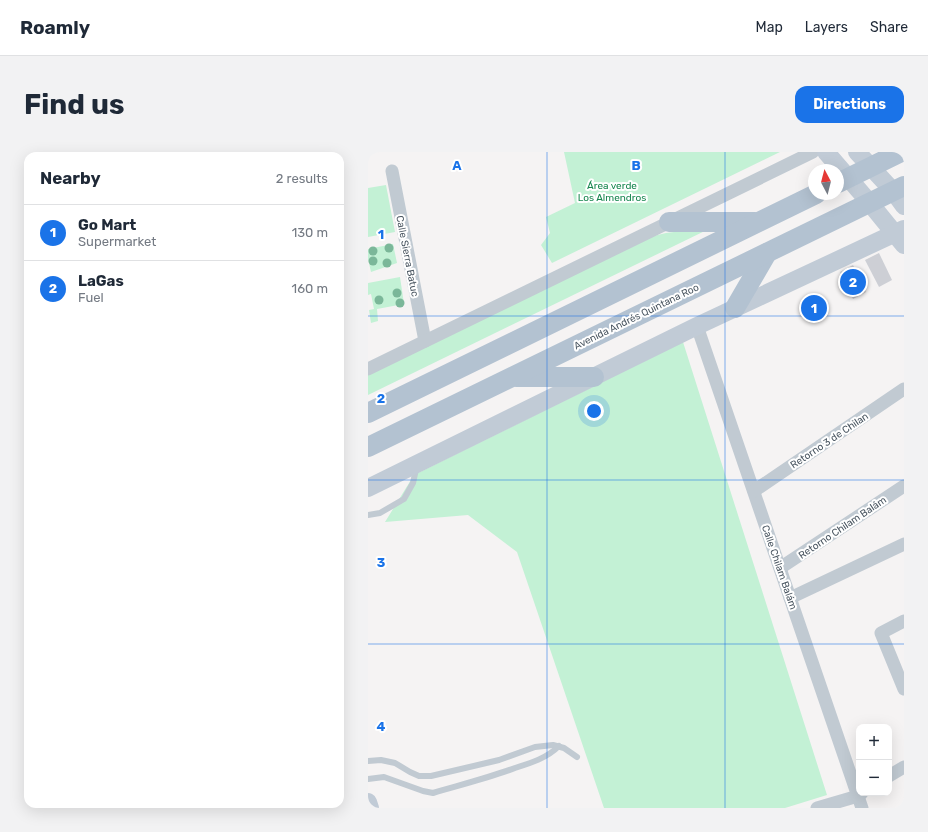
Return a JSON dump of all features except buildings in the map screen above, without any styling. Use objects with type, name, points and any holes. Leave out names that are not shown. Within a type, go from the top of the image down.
[{"type":"main road","points":[[844,180],[901,152]]},
{"type":"main road","name":"Avenida Andrés Quintana Roo","points":[[368,447],[869,202],[900,194]]},
{"type":"main road","points":[[368,413],[808,198]]},
{"type":"main road","points":[[669,222],[758,222]]},
{"type":"main road","points":[[735,308],[767,253]]},
{"type":"main road","points":[[512,377],[594,377]]},
{"type":"street","points":[[368,369],[813,152]]},
{"type":"street","points":[[826,152],[833,164]]},
{"type":"street","points":[[857,152],[870,167],[900,194]]},
{"type":"street","name":"Calle Sierra Batuc","points":[[392,171],[425,341]]},
{"type":"street","points":[[368,488],[735,308],[901,236],[869,202],[844,182]]},
{"type":"street","name":"Calle Chilam Balám","points":[[698,326],[860,799]]},
{"type":"street","name":"Retorno 3 de Chilan","points":[[754,491],[904,389]]},
{"type":"street","name":"Retorno Chilam Balám","points":[[780,568],[904,486]]},
{"type":"street","points":[[790,598],[904,544]]},
{"type":"street","points":[[904,621],[881,633],[904,689]]},
{"type":"street","points":[[892,774],[904,767]]},
{"type":"street","points":[[819,808],[860,799]]},
{"type":"street","points":[[368,802],[370,808]]},
{"type":"lane","points":[[368,515],[380,513],[404,499],[412,483],[417,464]]},
{"type":"lane","points":[[368,761],[381,760],[394,763],[420,776],[431,776],[499,760],[535,747],[553,745],[559,746],[576,757]]},
{"type":"lane","points":[[368,779],[384,776],[423,791],[433,793],[536,761],[553,752],[559,746]]},
{"type":"lane","points":[[404,784],[410,772]]},
{"type":"green space","name":"Área verde Los Almendros","points":[[564,152],[780,152],[552,263],[541,245],[550,233],[546,217],[575,203]]},
{"type":"green space","points":[[386,185],[395,232],[368,237],[368,188]]},
{"type":"green space","points":[[713,227],[368,395],[368,373],[645,238],[666,233]]},
{"type":"green space","points":[[393,244],[397,263],[371,272],[368,259],[368,249]]},
{"type":"green space","points":[[400,277],[404,304],[377,309],[378,321],[371,323],[369,310],[374,309],[371,294],[368,295],[368,283]]},
{"type":"green space","points":[[683,342],[827,795],[785,808],[604,808],[517,552],[468,515],[385,522],[414,475]]},
{"type":"place","name":"LaGas","points":[[853,282]]},
{"type":"place","name":"Go Mart","points":[[814,308]]}]
